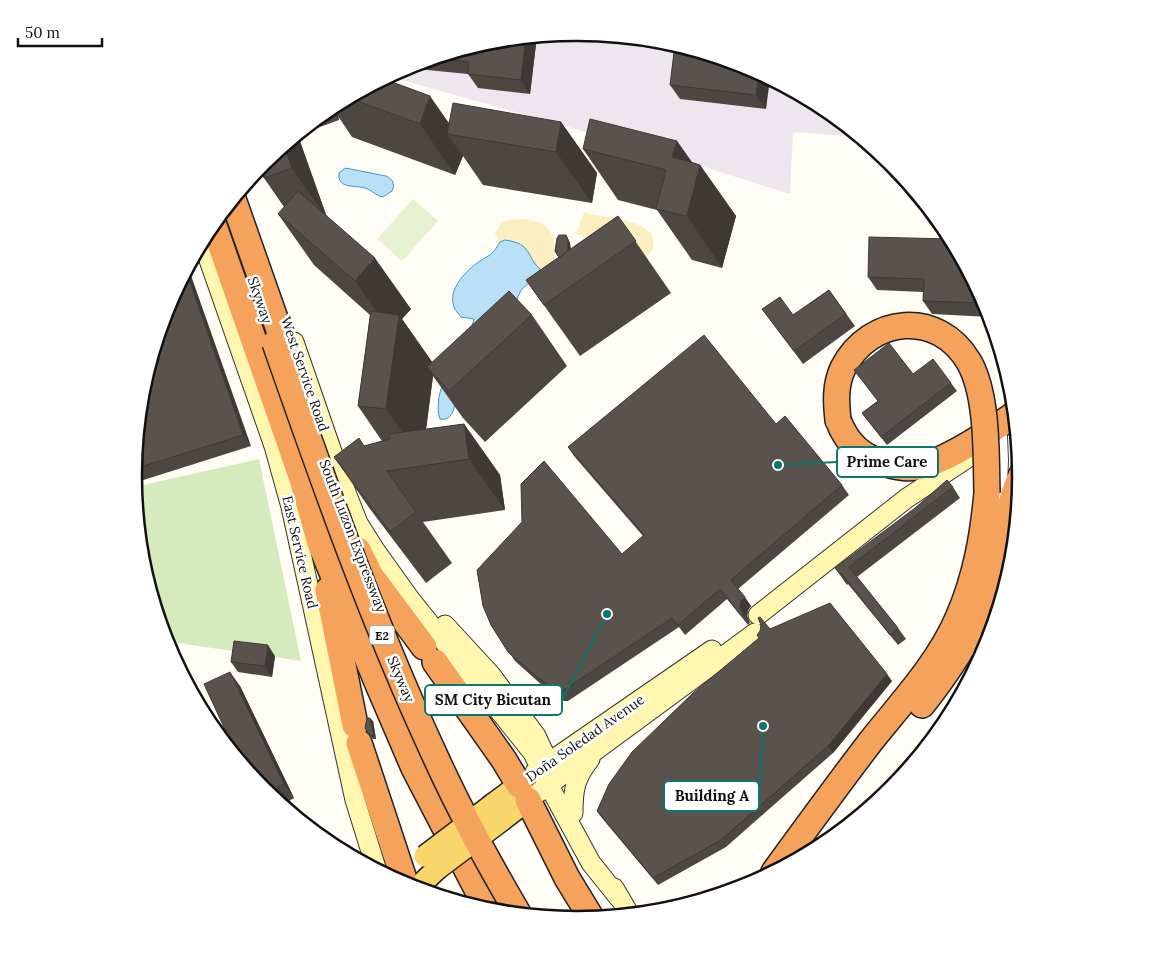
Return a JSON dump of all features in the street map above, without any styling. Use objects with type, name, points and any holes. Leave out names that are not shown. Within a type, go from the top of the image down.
[{"type":"highway","name":"South Luzon Expressway","points":[[236,207],[324,462],[375,598],[442,755],[503,877],[521,908]]},
{"type":"highway","name":"Skyway","points":[[230,215],[323,480],[369,603],[436,759],[514,907]]},
{"type":"highway","name":"Skyway","points":[[221,227],[354,607],[422,765],[496,904]]},
{"type":"highway","name":"South Luzon Expressway","points":[[216,233],[302,479],[320,543],[414,768],[484,901]]},
{"type":"highway","points":[[783,860],[870,742],[940,652],[958,618],[970,586],[983,535],[987,493],[986,445],[986,441],[981,400],[972,368],[962,351],[954,342],[935,330],[914,326],[892,328],[874,334],[857,349],[843,370],[835,397],[838,420],[844,436],[858,451],[874,461],[901,468],[916,468],[936,462],[986,441],[1003,434]]},
{"type":"highway","points":[[818,839],[948,671],[966,644],[993,578],[1011,501]]},
{"type":"highway","points":[[353,539],[371,576],[504,760],[524,792],[567,878],[588,912]]},
{"type":"highway","points":[[320,543],[332,615],[357,734],[403,876]]},
{"type":"main road","name":"West Service Road","points":[[244,198],[358,523],[384,564],[413,603],[443,623],[491,675],[536,736],[548,774],[591,863],[619,898]]},
{"type":"main road","name":"East Service Road","points":[[206,250],[279,464],[291,508],[355,800],[374,861]]},
{"type":"main road","name":"Doña Soledad Avenue","points":[[548,774],[599,747],[756,624],[907,498],[1003,434]]},
{"type":"main road","name":"Doña Soledad Avenue","points":[[410,879],[678,674],[756,624]]},
{"type":"main road","points":[[573,813],[573,792],[576,782],[580,772],[599,747]]},
{"type":"main road","name":"West Service Road","points":[[548,774],[573,813],[626,909]]},
{"type":"street","points":[[799,850],[825,812],[957,651],[982,598],[997,538],[1003,434]]},
{"type":"street","points":[[807,846],[825,812]]},
{"type":"shaded area","points":[[577,41],[634,45],[690,56],[744,74],[795,100],[848,136],[793,132],[790,194],[660,153],[399,79],[464,56],[520,45]]},
{"type":"green space","points":[[413,199],[438,221],[402,261],[377,239]]},
{"type":"green space","points":[[259,459],[301,661],[175,642],[165,616],[150,561],[145,533],[142,485]]},
{"type":"sand","points":[[584,213],[620,219],[639,225],[652,236],[652,250],[645,257],[589,242],[583,236],[576,234]]},
{"type":"sand","points":[[524,219],[541,224],[551,232],[554,244],[554,262],[542,271],[525,247],[500,242],[498,245],[495,233],[502,222]]},
{"type":"water","points":[[345,168],[386,176],[393,182],[392,191],[383,197],[365,188],[343,184],[339,178],[339,173]]},
{"type":"water","points":[[505,240],[525,248],[542,271],[521,290],[514,306],[461,363],[474,319],[461,317],[454,307],[453,293],[464,275],[492,253],[500,242]]},
{"type":"water","points":[[444,381],[457,391],[455,405],[451,414],[445,419],[440,419],[438,410],[439,400]]},
{"type":"building","points":[[525,44],[521,80],[468,74],[469,62],[451,60]]},
{"type":"building","points":[[674,53],[717,64],[758,80],[756,95],[670,85]]},
{"type":"building","points":[[392,82],[430,96],[420,124],[357,101]]},
{"type":"building","points":[[453,103],[561,122],[556,152],[447,134]]},
{"type":"building","points":[[590,119],[677,141],[672,157],[700,165],[687,216],[656,209],[666,170],[583,149]]},
{"type":"building","points":[[286,152],[292,168],[264,178],[263,176]]},
{"type":"building","points":[[298,191],[375,258],[355,281],[278,214]]},
{"type":"building","points":[[618,216],[636,241],[544,305],[526,280]]},
{"type":"building","points":[[559,235],[566,235],[568,240],[568,251],[560,257],[555,251]]},
{"type":"building","points":[[869,237],[941,239],[954,259],[976,303],[923,301],[924,279],[868,277]]},
{"type":"building","points":[[189,280],[243,435],[142,466],[145,420],[157,364],[175,310]]},
{"type":"building","points":[[829,290],[846,314],[794,351],[762,309],[780,297],[793,315]]},
{"type":"building","points":[[509,291],[532,315],[449,391],[427,367]]},
{"type":"building","points":[[371,311],[399,315],[386,409],[358,406]]},
{"type":"building","points":[[704,335],[776,424],[785,416],[842,485],[731,580],[745,597],[741,601],[740,607],[744,614],[741,615],[720,589],[678,625],[672,618],[561,692],[557,691],[537,677],[508,652],[491,625],[483,606],[477,570],[522,522],[521,484],[544,461],[622,554],[644,535],[568,447]]},
{"type":"building","points":[[889,343],[913,374],[933,359],[951,383],[881,437],[862,413],[878,401],[854,370]]},
{"type":"building","points":[[464,424],[469,459],[387,471],[416,512],[390,532],[334,457],[359,438],[364,446],[390,439],[389,434]]},
{"type":"building","points":[[947,480],[953,487],[849,567],[898,628],[890,635],[835,568],[915,508]]},
{"type":"building","points":[[830,603],[887,674],[828,746],[721,840],[653,878],[597,811],[609,784],[632,752],[693,693],[759,638],[757,635],[761,625],[758,618],[760,617],[770,629]]},
{"type":"building","points":[[234,641],[268,645],[265,666],[231,662]]},
{"type":"building","points":[[230,672],[284,784],[277,787],[298,811],[269,784],[232,741],[204,684]]},
{"type":"building","points":[[367,718],[370,718],[374,735],[370,736],[365,728]]},
{"type":"place","name":"Prime Care","points":[[778,465]]},
{"type":"place","name":"SM City Bicutan","points":[[607,614]]},
{"type":"place","name":"Building A","points":[[763,726]]}]
